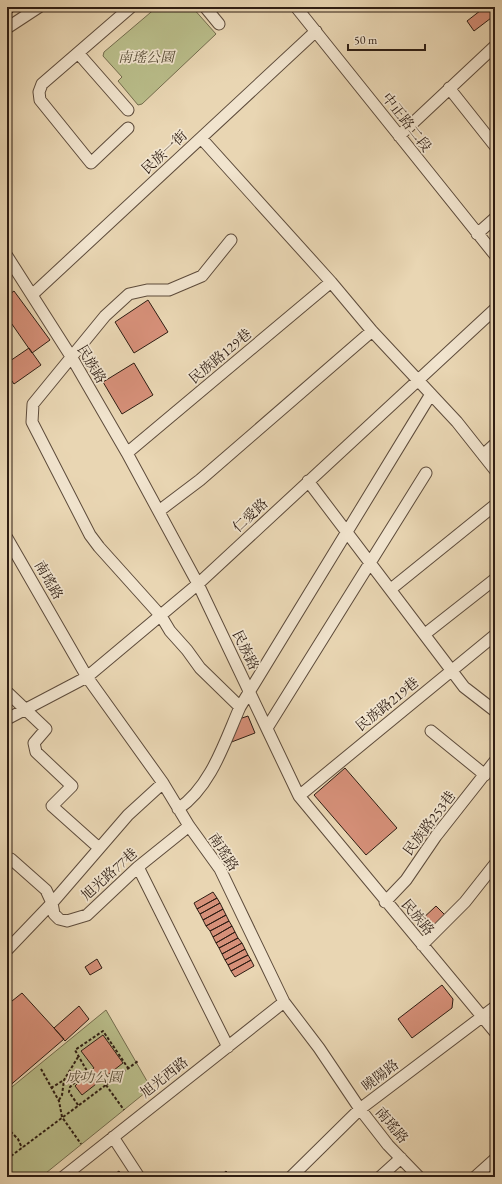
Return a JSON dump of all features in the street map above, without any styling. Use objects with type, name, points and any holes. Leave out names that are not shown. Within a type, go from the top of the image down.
[{"type":"street","points":[[7,28],[39,7]]},
{"type":"street","points":[[128,128],[91,163],[40,100],[39,92],[42,84],[131,7]]},
{"type":"street","points":[[205,7],[219,24]]},
{"type":"street","name":"中正路二段","points":[[296,7],[495,255]]},
{"type":"street","name":"民族一街","points":[[33,294],[316,31]]},
{"type":"street","points":[[399,136],[449,88],[494,49]]},
{"type":"street","points":[[78,53],[128,110]]},
{"type":"street","points":[[449,88],[495,146]]},
{"type":"street","points":[[201,138],[331,282],[372,331],[457,422],[495,470]]},
{"type":"street","points":[[477,234],[495,218]]},
{"type":"street","points":[[231,240],[202,276],[169,290],[147,290],[129,294],[105,316],[33,404],[32,422],[94,541],[161,616],[170,631],[187,650],[200,668],[240,707]]},
{"type":"street","name":"民族路","points":[[7,256],[33,294],[72,358],[127,453],[198,584],[298,796],[495,1032]]},
{"type":"street","name":"民族路129巷","points":[[127,453],[331,282]]},
{"type":"street","name":"仁愛路","points":[[7,719],[87,677],[161,616],[198,584],[308,480],[495,309]]},
{"type":"street","points":[[158,511],[200,480],[372,331]]},
{"type":"street","points":[[178,809],[184,805],[201,785],[216,760],[240,707],[249,691],[348,532],[431,394]]},
{"type":"street","points":[[483,455],[495,444]]},
{"type":"street","points":[[267,728],[426,472]]},
{"type":"street","points":[[308,480],[464,687],[495,712]]},
{"type":"street","points":[[391,589],[495,505]]},
{"type":"street","name":"南瑤路","points":[[8,543],[87,677],[163,783],[188,826],[220,869],[284,1002],[319,1048],[360,1109],[419,1177]]},
{"type":"street","points":[[425,634],[495,578]]},
{"type":"street","name":"民族路219巷","points":[[298,796],[495,635]]},
{"type":"street","points":[[7,692],[46,729],[34,743],[36,752],[72,786],[52,806],[99,848]]},
{"type":"street","points":[[431,731],[484,775]]},
{"type":"street","name":"民族路253巷","points":[[385,902],[406,880],[436,836],[495,762]]},
{"type":"street","points":[[7,950],[52,903],[128,815],[163,783]]},
{"type":"street","name":"旭光路77巷","points":[[52,903],[54,914],[59,919],[67,921],[78,919],[87,915],[138,867],[188,826]]},
{"type":"street","points":[[11,859],[46,890],[52,903]]},
{"type":"street","points":[[422,945],[465,902],[495,864]]},
{"type":"street","points":[[138,867],[228,1047]]},
{"type":"street","name":"旭光西路","points":[[63,1177],[284,1002]]},
{"type":"street","name":"曉陽路","points":[[291,1177],[360,1109],[495,1006]]},
{"type":"street","points":[[113,1137],[139,1177]]},
{"type":"street","points":[[380,1177],[401,1158]]},
{"type":"street","points":[[475,1177],[495,1159]]},
{"type":"path","points":[[78,1105],[69,1092],[70,1087],[87,1071],[74,1050],[103,1031],[128,1068]]},
{"type":"path","points":[[59,1101],[62,1095],[64,1080],[78,1057]]},
{"type":"path","points":[[7,1159],[138,1061]]},
{"type":"path","points":[[41,1069],[59,1101],[62,1117],[81,1144]]},
{"type":"path","points":[[51,1088],[64,1080]]},
{"type":"path","points":[[106,1085],[124,1110]]},
{"type":"path","points":[[7,1128],[18,1139],[22,1148]]},
{"type":"green space","name":"南瑤公園","points":[[157,7],[192,7],[216,34],[142,104],[138,105],[118,81],[122,77],[103,56],[104,52]]},
{"type":"green space","name":"成功公園","points":[[106,1010],[151,1088],[41,1177],[7,1177],[7,1091]]},
{"type":"building","points":[[11,7],[19,7],[7,17],[7,10]]},
{"type":"building","points":[[485,7],[495,7],[495,15],[474,31],[467,21]]},
{"type":"building","points":[[14,291],[50,340],[32,353],[7,317],[7,296]]},
{"type":"building","points":[[148,300],[168,332],[134,353],[115,322]]},
{"type":"building","points":[[29,348],[41,365],[14,384],[7,374],[7,363]]},
{"type":"building","points":[[134,363],[153,395],[122,414],[103,382]]},
{"type":"building","points":[[248,716],[255,733],[229,743],[239,719]]},
{"type":"building","points":[[345,768],[397,828],[366,855],[314,795]]},
{"type":"building","points":[[213,892],[217,898],[197,909],[194,903]]},
{"type":"building","points":[[217,898],[220,903],[200,914],[197,909]]},
{"type":"building","points":[[220,903],[223,909],[203,920],[200,914]]},
{"type":"building","points":[[436,906],[448,918],[436,929],[428,929],[420,921]]},
{"type":"building","points":[[223,909],[226,915],[206,926],[203,920]]},
{"type":"building","points":[[226,915],[229,921],[210,931],[206,926]]},
{"type":"building","points":[[229,921],[232,926],[213,937],[210,931]]},
{"type":"building","points":[[232,926],[235,932],[216,943],[213,937]]},
{"type":"building","points":[[235,932],[238,938],[219,948],[216,943]]},
{"type":"building","points":[[238,938],[242,943],[222,954],[219,948]]},
{"type":"building","points":[[242,943],[245,949],[225,960],[222,954]]},
{"type":"building","points":[[245,949],[248,955],[228,965],[225,960]]},
{"type":"building","points":[[248,955],[251,960],[231,971],[228,965]]},
{"type":"building","points":[[97,959],[102,968],[90,975],[85,967]]},
{"type":"building","points":[[251,960],[254,966],[235,977],[231,971]]},
{"type":"building","points":[[442,985],[453,999],[452,1008],[412,1038],[398,1019]]},
{"type":"building","points":[[22,993],[64,1039],[7,1088],[7,1005]]},
{"type":"building","points":[[79,1006],[89,1019],[65,1041],[54,1028]]},
{"type":"building","points":[[103,1035],[123,1063],[82,1095],[75,1086],[79,1082],[78,1080],[94,1068],[81,1051]]},
{"type":"building","points":[[119,1171],[123,1177],[110,1177]]},
{"type":"building","points":[[226,1171],[232,1177],[219,1177]]}]
